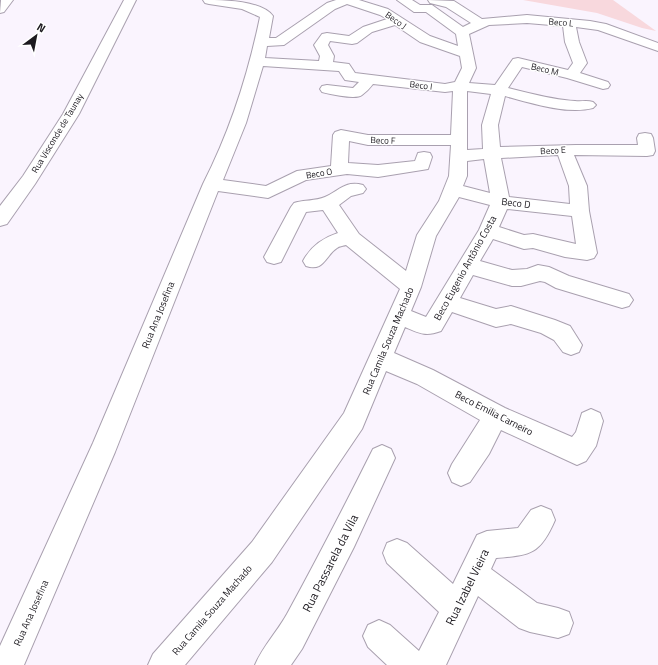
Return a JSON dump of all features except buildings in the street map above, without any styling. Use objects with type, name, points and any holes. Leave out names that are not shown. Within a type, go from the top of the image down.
[{"type":"street","points":[[0,8],[7,0]]},
{"type":"street","name":"Rua Visconde de Taunay","points":[[0,219],[29,180],[71,114],[130,0]]},
{"type":"street","name":"Rua Ana Josefina","points":[[8,665],[102,452],[212,184],[226,156],[260,52],[267,16],[259,10],[237,4],[209,0]]},
{"type":"street","name":"Beco J","points":[[260,52],[279,42],[331,6],[346,0],[384,12],[424,39],[467,54]]},
{"type":"street","points":[[403,0],[418,9],[428,8],[472,28]]},
{"type":"street","points":[[434,0],[450,4],[472,28]]},
{"type":"street","name":"Beco L","points":[[472,28],[487,22],[527,19],[569,23],[601,27],[658,47]]},
{"type":"street","points":[[325,66],[327,56],[321,45],[328,37],[352,40],[360,32],[373,26],[397,21]]},
{"type":"street","points":[[569,23],[572,42],[580,63],[572,75]]},
{"type":"street","name":"Rua Camila Souza Machado","points":[[164,665],[267,545],[354,421],[411,287],[426,235],[448,202],[458,176],[461,86],[469,68],[467,54],[472,28]]},
{"type":"street","name":"Beco I","points":[[260,52],[325,66],[344,67],[350,77],[445,88],[461,86],[499,90],[529,98],[568,104],[588,105]]},
{"type":"street","name":"Beco M","points":[[499,90],[518,62],[572,75],[603,85]]},
{"type":"street","points":[[328,89],[356,94],[370,79]]},
{"type":"street","points":[[499,90],[490,125],[492,153],[501,202]]},
{"type":"street","name":"Beco F","points":[[339,170],[341,135],[368,140],[409,141],[459,148]]},
{"type":"street","name":"Beco E","points":[[459,148],[492,153],[600,149],[646,145]]},
{"type":"street","points":[[488,231],[524,242],[542,243],[565,250],[588,253],[580,211],[578,186],[564,150]]},
{"type":"street","name":"Beco O","points":[[212,184],[268,192],[303,175],[318,174],[347,168],[378,170],[422,165],[424,157]]},
{"type":"street","points":[[274,256],[300,207],[330,203],[345,192],[357,189]]},
{"type":"street","name":"Beco D","points":[[453,189],[501,202],[580,211]]},
{"type":"street","name":"Beco Eugenio Antônio Costa","points":[[399,316],[426,326],[433,325],[488,231],[501,202]]},
{"type":"street","points":[[330,203],[328,204],[349,236],[411,287]]},
{"type":"street","points":[[551,207],[554,226]]},
{"type":"street","points":[[313,261],[330,243],[349,236]]},
{"type":"street","points":[[468,264],[497,276],[522,278],[532,277],[538,273],[549,274],[563,282],[622,300]]},
{"type":"street","points":[[446,302],[496,318],[511,315],[547,326],[562,333],[570,345]]},
{"type":"street","name":"Beco Emilia Carneiro","points":[[380,358],[428,370],[496,416],[577,452],[587,437],[591,421]]},
{"type":"street","points":[[461,473],[480,445],[496,416]]},
{"type":"street","name":"Rua Passarela da Vila","points":[[271,665],[290,638],[344,537],[382,458]]},
{"type":"street","name":"Rua Izabel Vieira","points":[[428,665],[487,545],[525,541],[541,520]]},
{"type":"street","points":[[396,553],[457,608]]},
{"type":"street","points":[[473,574],[530,617],[558,622]]},
{"type":"street","points":[[380,636],[411,665]]},
{"type":"shaded area","points":[[523,0],[613,0],[656,31],[642,28],[597,13]]}]
